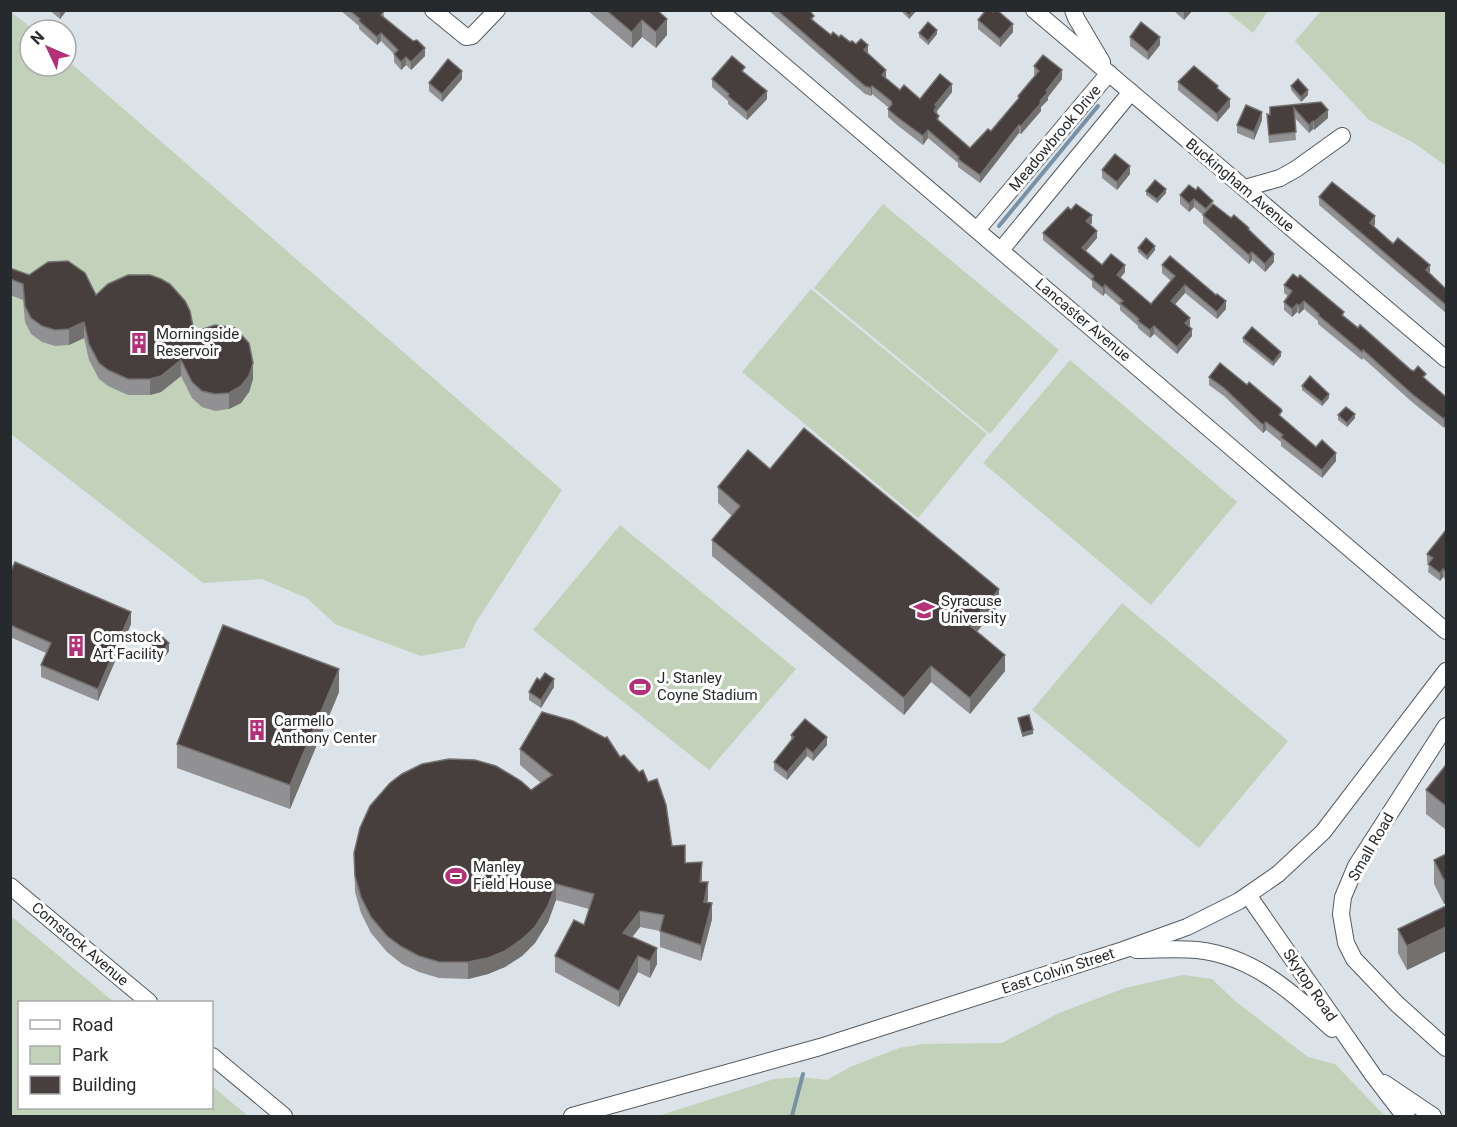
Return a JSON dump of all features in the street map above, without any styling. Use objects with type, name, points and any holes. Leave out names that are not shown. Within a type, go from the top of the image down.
[{"type":"street","points":[[432,10],[466,37],[472,36],[497,10]]},
{"type":"street","name":"Lancaster Avenue","points":[[719,10],[1446,631]]},
{"type":"street","name":"Buckingham Avenue","points":[[1034,10],[1446,359]]},
{"type":"street","points":[[1044,10],[1061,33]]},
{"type":"street","name":"Meadowbrook Drive","points":[[977,230],[1109,73],[1073,10]]},
{"type":"street","name":"Meadowbrook Drive","points":[[1001,250],[1131,92]]},
{"type":"street","points":[[1245,188],[1280,178],[1342,136]]},
{"type":"street","name":"East Colvin Street","points":[[572,1116],[820,1047],[1124,950],[1187,927],[1248,895],[1278,874],[1323,832],[1446,670]]},
{"type":"street","name":"Small Road","points":[[1446,726],[1356,866],[1343,897],[1341,914],[1347,943],[1354,959],[1397,1004],[1446,1048]]},
{"type":"street","name":"Comstock Avenue","points":[[10,886],[148,1001]]},
{"type":"street","name":"Skytop Road","points":[[1248,895],[1372,1075],[1407,1116]]},
{"type":"street","points":[[1124,950],[1196,950],[1229,956],[1253,966],[1292,991],[1355,1050]]},
{"type":"street","points":[[213,1057],[284,1116]]},
{"type":"street","name":"Skytop Road","points":[[1372,1075],[1433,1116]]},
{"type":"green space","points":[[10,11],[19,18],[18,78],[78,78],[78,69],[562,490],[476,622],[464,648],[421,656],[335,624],[307,598],[262,579],[203,583],[11,434]]},
{"type":"green space","points":[[1226,11],[1268,11],[1253,33]]},
{"type":"green space","points":[[1321,11],[1446,11],[1446,166],[1414,143],[1369,120],[1295,41]]},
{"type":"green space","points":[[883,204],[1059,350],[990,434],[814,288]]},
{"type":"green space","points":[[811,289],[987,434],[918,518],[742,372]]},
{"type":"green space","points":[[1070,360],[1237,502],[1151,605],[983,463]]},
{"type":"green space","points":[[620,525],[796,669],[709,770],[533,630]]},
{"type":"green space","points":[[1122,603],[1288,741],[1199,848],[1032,710]]},
{"type":"green space","points":[[10,915],[113,1001],[18,1001],[18,1109],[213,1109],[213,1087],[248,1116],[11,1116]]},
{"type":"green space","points":[[1183,975],[1212,979],[1235,1001],[1308,1057],[1335,1064],[1385,1116],[658,1116],[774,1079],[801,1077],[827,1080],[850,1067],[899,1048],[923,1044],[1002,1043],[1059,1013],[1125,988]]},
{"type":"building","points":[[349,10],[383,10],[381,15],[425,48],[411,62],[406,57],[401,62],[394,54],[398,50],[381,33],[377,37]]},
{"type":"building","points":[[606,10],[657,10],[667,19],[656,32],[642,20],[632,32]]},
{"type":"building","points":[[777,10],[809,10],[814,16],[811,19],[831,35],[833,32],[856,44],[861,39],[868,45],[864,50],[886,70],[882,75],[900,90],[904,85],[920,99],[940,74],[952,84],[935,105],[937,106],[934,111],[939,116],[937,119],[970,148],[988,129],[991,131],[1019,98],[1018,96],[1039,71],[1034,66],[1043,55],[1062,70],[1046,91],[1048,92],[1040,101],[1041,103],[1021,126],[1019,125],[980,175],[958,159],[959,157],[928,130],[923,136],[897,117],[888,109],[892,104],[891,101],[872,86],[871,88],[865,86]]},
{"type":"building","points":[[986,10],[993,12],[997,10],[1013,24],[1000,39],[978,20]]},
{"type":"building","points":[[928,22],[937,30],[928,41],[919,33]]},
{"type":"building","points":[[1141,22],[1160,37],[1148,52],[1130,37]]},
{"type":"building","points":[[732,56],[745,67],[742,71],[767,91],[747,112],[712,79]]},
{"type":"building","points":[[448,59],[462,71],[442,94],[429,83]]},
{"type":"building","points":[[1194,66],[1230,99],[1217,114],[1178,82]]},
{"type":"building","points":[[1298,79],[1308,90],[1301,97],[1291,86]]},
{"type":"building","points":[[1321,102],[1328,110],[1314,122],[1309,125],[1294,108],[1296,132],[1269,135],[1267,114],[1270,115],[1270,107]]},
{"type":"building","points":[[1246,105],[1262,112],[1254,132],[1237,125]]},
{"type":"building","points":[[1115,154],[1130,166],[1117,182],[1102,170]]},
{"type":"building","points":[[1155,180],[1166,189],[1157,199],[1146,191]]},
{"type":"building","points":[[1332,182],[1375,216],[1370,223],[1393,244],[1398,238],[1430,265],[1426,270],[1446,289],[1446,305],[1319,197]]},
{"type":"building","points":[[1189,185],[1196,190],[1198,187],[1213,201],[1206,209],[1194,199],[1189,204],[1180,195]]},
{"type":"building","points":[[1076,204],[1092,215],[1086,221],[1097,231],[1082,248],[1102,265],[1111,254],[1125,265],[1117,275],[1151,304],[1175,276],[1162,265],[1170,256],[1226,301],[1217,312],[1185,285],[1171,301],[1190,318],[1185,323],[1192,329],[1177,347],[1154,326],[1150,330],[1120,303],[1123,301],[1105,285],[1103,288],[1092,279],[1094,276],[1043,233],[1068,207],[1071,210]]},
{"type":"building","points":[[1213,204],[1231,218],[1234,215],[1274,254],[1265,264],[1252,252],[1249,255],[1203,215]]},
{"type":"building","points":[[1146,238],[1155,246],[1147,256],[1138,248]]},
{"type":"building","name":"Morningside Reservoir","points":[[68,261],[85,273],[96,295],[108,284],[128,275],[150,275],[170,284],[185,301],[190,311],[194,332],[215,325],[235,328],[249,343],[253,363],[249,376],[241,386],[229,393],[215,394],[202,391],[192,382],[181,360],[161,376],[150,379],[128,379],[108,370],[99,363],[89,344],[84,322],[69,329],[55,330],[42,326],[31,318],[25,306],[23,284],[10,279],[10,268],[29,275],[48,262]]},
{"type":"building","points":[[1293,274],[1298,278],[1300,275],[1344,312],[1342,315],[1358,328],[1360,325],[1411,370],[1414,371],[1418,366],[1426,374],[1423,377],[1446,397],[1444,419],[1304,301],[1292,309],[1284,302],[1292,291],[1284,285]]},
{"type":"building","points":[[1252,327],[1281,352],[1273,362],[1243,338]]},
{"type":"building","points":[[1220,363],[1247,385],[1249,382],[1281,409],[1279,415],[1316,447],[1322,440],[1336,453],[1322,470],[1266,422],[1263,425],[1209,377]]},
{"type":"building","points":[[1310,376],[1329,394],[1322,402],[1302,386]]},
{"type":"building","points":[[1346,407],[1355,414],[1347,423],[1338,415]]},
{"type":"building","points":[[804,428],[999,589],[969,625],[1005,655],[970,698],[931,666],[904,698],[712,540],[740,506],[718,487],[748,450],[770,469]]},
{"type":"building","points":[[1446,530],[1446,572],[1443,569],[1440,573],[1428,564],[1433,558],[1427,554]]},
{"type":"building","name":"Comstock Art Facility","points":[[15,562],[131,612],[98,689],[41,665],[51,643],[10,625],[10,573]]},
{"type":"building","name":"Carmello Anthony Center","points":[[223,625],[339,669],[290,785],[177,744]]},
{"type":"building","points":[[159,634],[169,643],[160,655],[149,647]]},
{"type":"building","points":[[545,673],[554,679],[541,700],[529,692],[537,678],[540,680]]},
{"type":"building","points":[[542,712],[573,721],[607,737],[620,757],[624,755],[639,772],[643,770],[648,782],[657,779],[666,805],[672,846],[685,845],[685,863],[702,862],[700,882],[708,882],[704,902],[712,903],[701,945],[660,931],[664,915],[640,911],[623,933],[657,948],[650,961],[638,956],[619,991],[555,956],[574,920],[584,925],[594,894],[556,884],[548,906],[535,927],[505,951],[488,958],[468,962],[439,962],[419,956],[387,936],[371,917],[361,897],[355,876],[354,853],[360,828],[370,806],[390,783],[402,774],[422,764],[449,759],[475,760],[496,766],[531,790],[552,775],[520,749]]},
{"type":"building","points":[[1029,715],[1033,730],[1022,733],[1018,718]]},
{"type":"building","points":[[805,719],[827,737],[813,753],[807,748],[787,772],[774,762],[794,737],[791,735]]},
{"type":"building","points":[[1446,765],[1446,803],[1445,805],[1426,790]]},
{"type":"building","points":[[1446,854],[1446,879],[1444,880],[1434,860]]},
{"type":"building","points":[[1446,906],[1446,927],[1407,946],[1398,929]]},
{"type":"waterway","points":[[999,226],[1098,106]]},
{"type":"waterway","points":[[792,1116],[803,1074]]},
{"type":"place","name":"Morningside Reservoir","points":[[139,343]]},
{"type":"place","name":"Syracuse University","points":[[924,610]]},
{"type":"place","name":"Comstock Art Facility","points":[[76,646]]},
{"type":"place","name":"J. Stanley Coyne Stadium","points":[[640,687]]},
{"type":"place","name":"Carmello Anthony Center","points":[[257,730]]},
{"type":"place","name":"Manley Field House","points":[[456,876]]}]
